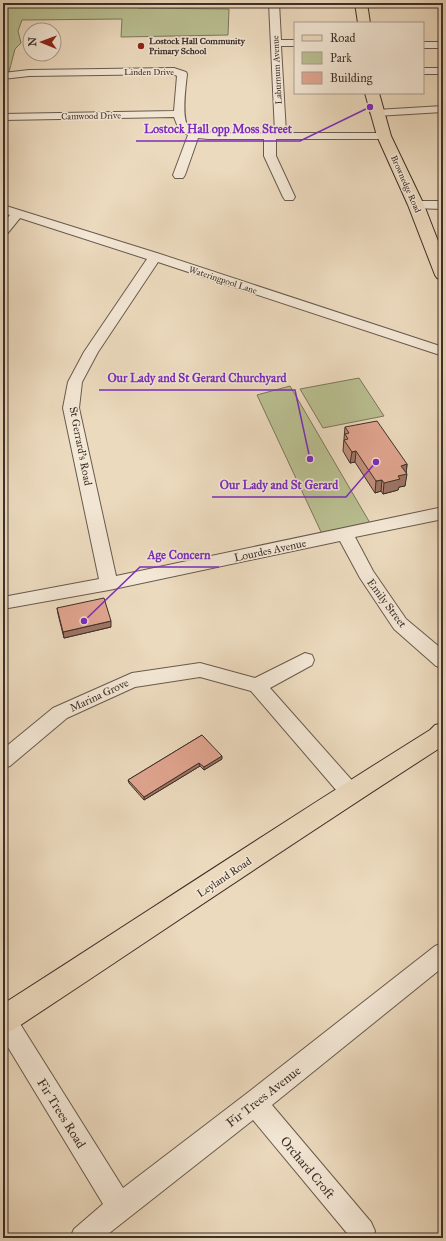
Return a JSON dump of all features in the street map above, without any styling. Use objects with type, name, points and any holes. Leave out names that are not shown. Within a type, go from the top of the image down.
[{"type":"main road","points":[[361,3],[364,22]]},
{"type":"main road","name":"Brownedge Road","points":[[372,94],[376,113],[384,136],[416,205],[443,275]]},
{"type":"main road","name":"Leyland Road","points":[[3,1019],[184,903],[350,792],[441,737]]},
{"type":"street","name":"Laburnum Avenue","points":[[274,3],[276,43],[276,136],[270,156],[289,197]]},
{"type":"street","points":[[276,43],[294,43]]},
{"type":"street","points":[[424,45],[443,45]]},
{"type":"street","name":"Linden Drive","points":[[3,76],[29,74],[174,71],[182,74],[179,114]]},
{"type":"street","points":[[424,71],[443,71]]},
{"type":"street","points":[[376,113],[443,109]]},
{"type":"street","points":[[179,114],[180,124],[185,129],[194,134],[208,136],[384,136]]},
{"type":"street","name":"Camwood Drive","points":[[3,117],[179,114]]},
{"type":"street","points":[[179,175],[194,134]]},
{"type":"street","points":[[416,205],[443,204]]},
{"type":"street","name":"Wateringpool Lane","points":[[3,210],[155,257],[443,352]]},
{"type":"street","points":[[3,231],[17,214]]},
{"type":"street","name":"St Gerrard's Road","points":[[109,584],[80,440],[71,408],[75,382],[91,352],[155,257]]},
{"type":"street","name":"Lourdes Avenue","points":[[3,603],[109,584],[443,514]]},
{"type":"street","name":"Emily Street","points":[[345,534],[366,574],[400,624],[443,661]]},
{"type":"street","points":[[305,660],[257,686],[350,792]]},
{"type":"street","name":"Marina Grove","points":[[3,760],[60,713],[132,680],[200,670],[257,686]]},
{"type":"street","name":"Fir Trees Avenue","points":[[83,1238],[120,1207],[440,961]]},
{"type":"street","name":"Fir Trees Road","points":[[3,1019],[120,1207]]},
{"type":"street","name":"Orchard Croft","points":[[255,1103],[362,1231]]},
{"type":"green space","points":[[3,3],[138,3],[138,8],[229,9],[228,35],[121,37],[122,19],[22,20],[18,31],[21,43],[15,49],[9,72],[3,72]]},
{"type":"green space","points":[[359,378],[384,416],[323,428],[300,389]]},
{"type":"green space","points":[[290,386],[370,523],[322,534],[257,395]]},
{"type":"building","points":[[377,421],[407,464],[401,466],[407,474],[398,476],[400,479],[384,483],[382,480],[376,481],[356,451],[352,452],[344,440],[348,439],[345,434],[349,433],[345,427]]},
{"type":"building","points":[[104,598],[111,621],[63,632],[57,608]]},
{"type":"building","points":[[202,735],[222,756],[204,767],[199,763],[144,797],[128,780]]},
{"type":"place","name":"Lostock Hall Community Primary School","points":[[141,46]]},
{"type":"place","name":"Lostock Hall opp Moss Street","points":[[370,107]]},
{"type":"place","name":"Our Lady and St Gerard Churchyard","points":[[310,459]]},
{"type":"place","name":"Our Lady and St Gerard","points":[[376,462]]},
{"type":"place","name":"Age Concern","points":[[84,621]]}]
